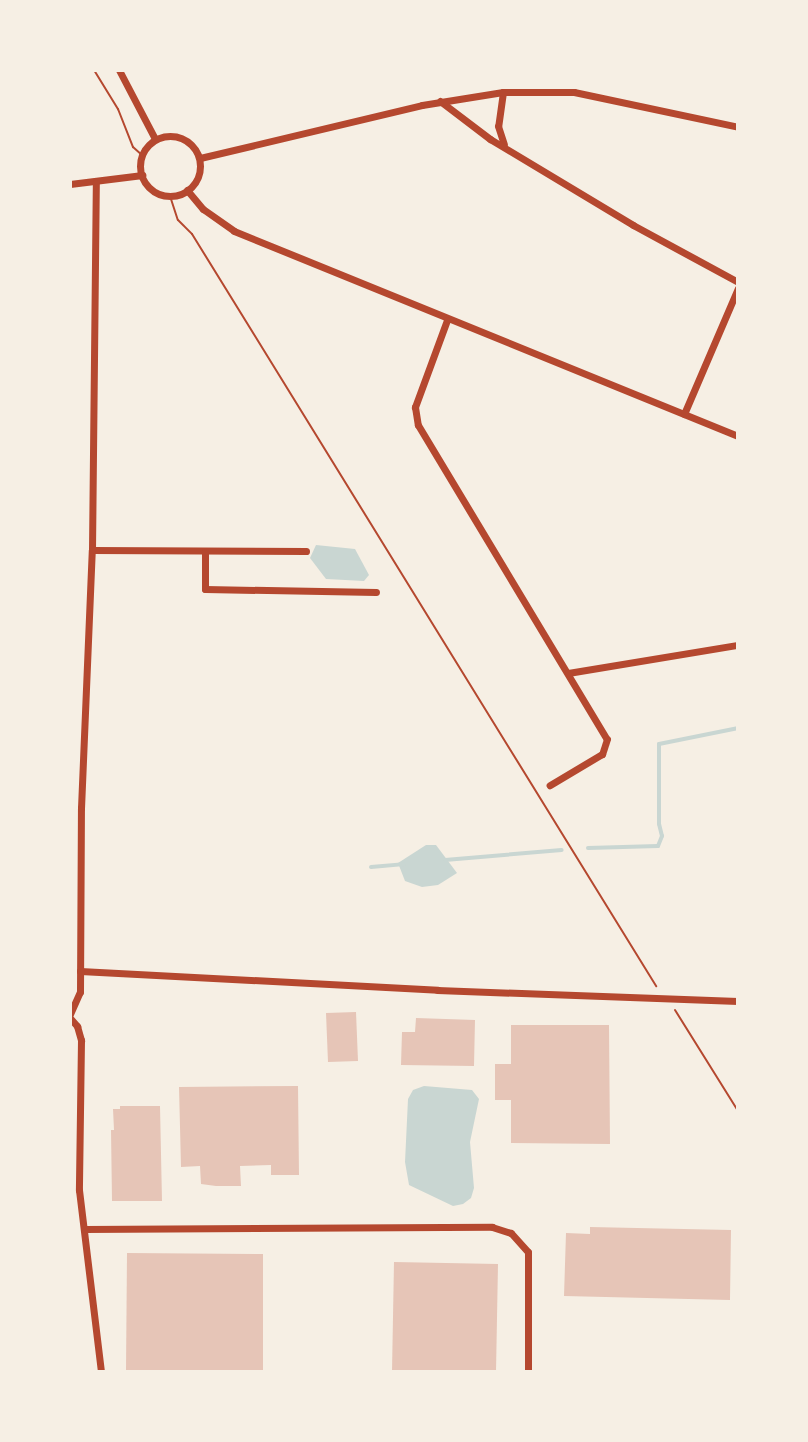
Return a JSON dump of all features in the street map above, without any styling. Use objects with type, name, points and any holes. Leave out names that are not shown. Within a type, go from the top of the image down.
[{"type":"street","points":[[119,70],[155,139]]},
{"type":"street","points":[[200,158],[440,101],[503,92],[574,92],[738,127]]},
{"type":"street","points":[[503,92],[498,126],[504,144]]},
{"type":"street","points":[[440,101],[490,139],[504,144],[633,225],[738,282]]},
{"type":"street","points":[[182,138],[196,150],[200,158],[197,180],[187,190],[170,196],[152,190],[142,175],[142,155],[155,139],[182,138]]},
{"type":"street","points":[[70,184],[142,175]]},
{"type":"street","points":[[96,183],[92,550],[81,808],[80,992],[70,1016],[81,1040],[79,1190],[101,1372]]},
{"type":"street","points":[[187,190],[203,209],[234,231],[738,436]]},
{"type":"street","points":[[684,414],[738,288]]},
{"type":"street","points":[[447,320],[414,415],[604,733],[607,745],[597,758],[550,785]]},
{"type":"street","points":[[92,550],[306,551]]},
{"type":"street","points":[[205,552],[205,589],[376,592]]},
{"type":"street","points":[[568,673],[738,645]]},
{"type":"street","points":[[80,971],[738,1001]]},
{"type":"street","points":[[84,1229],[492,1227],[511,1233],[528,1252],[528,1372]]},
{"type":"path","points":[[94,70],[118,109],[133,147],[142,155]]},
{"type":"path","points":[[170,196],[178,220],[192,234],[665,1000],[738,1111]]},
{"type":"shaded area","points":[[316,545],[355,549],[369,575],[364,581],[326,579],[310,558]]},
{"type":"shaded area","points":[[426,845],[436,845],[457,873],[438,885],[422,887],[405,881],[398,863]]},
{"type":"shaded area","points":[[424,1086],[472,1090],[479,1099],[470,1142],[474,1188],[471,1198],[463,1204],[453,1206],[409,1185],[405,1162],[408,1099],[413,1090]]},
{"type":"building","points":[[356,1012],[358,1061],[328,1062],[326,1013]]},
{"type":"building","points":[[416,1018],[475,1020],[474,1066],[401,1065],[402,1032],[415,1032]]},
{"type":"building","points":[[511,1025],[609,1025],[610,1144],[511,1143],[511,1100],[495,1100],[495,1064],[511,1064]]},
{"type":"building","points":[[298,1086],[299,1175],[271,1175],[271,1165],[240,1166],[241,1186],[216,1186],[201,1184],[200,1166],[181,1167],[179,1087]]},
{"type":"building","points":[[120,1106],[160,1106],[162,1201],[112,1201],[111,1130],[114,1130],[113,1109],[120,1109]]},
{"type":"building","points":[[590,1227],[731,1230],[730,1300],[564,1296],[566,1233],[590,1234]]},
{"type":"building","points":[[127,1253],[263,1254],[263,1372],[126,1371]]},
{"type":"building","points":[[394,1262],[498,1264],[496,1372],[392,1372]]},
{"type":"waterway","points":[[588,848],[658,846],[662,836],[659,824],[659,744],[738,728]]},
{"type":"waterway","points":[[445,860],[562,850]]},
{"type":"waterway","points":[[371,867],[404,864]]}]
